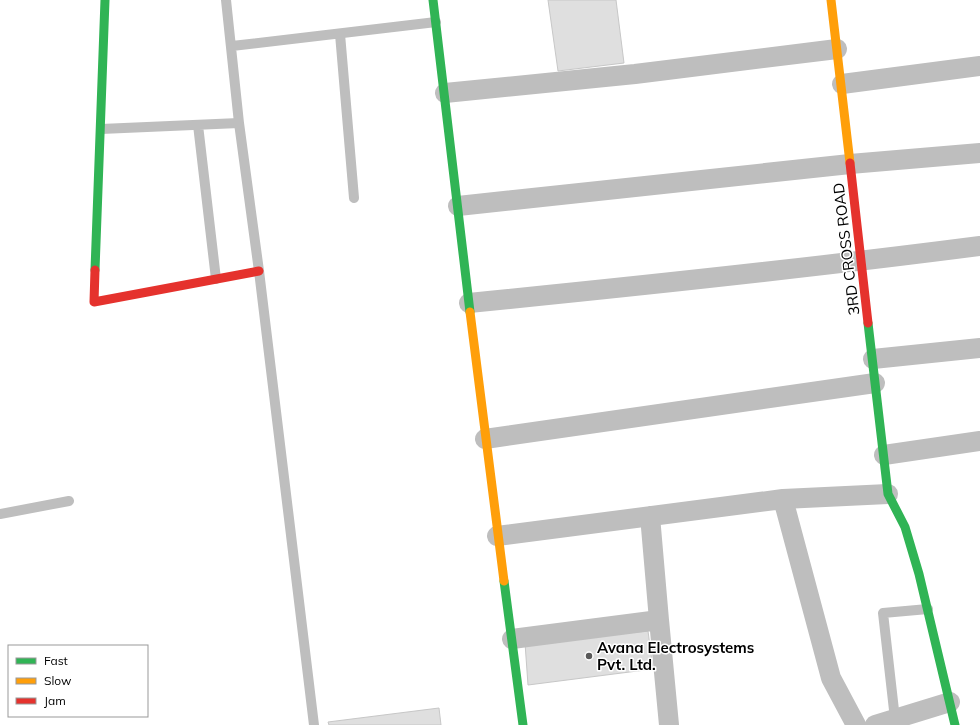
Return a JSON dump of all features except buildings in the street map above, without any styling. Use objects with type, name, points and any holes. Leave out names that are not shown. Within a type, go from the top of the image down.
[{"type":"street","points":[[105,0],[94,302],[259,270]]},
{"type":"street","points":[[433,0],[497,536],[523,725]]},
{"type":"street","name":"3RD CROSS ROAD","points":[[831,0],[842,84],[888,494],[904,527],[919,574],[955,725]]},
{"type":"street","points":[[444,93],[636,74],[837,49]]},
{"type":"street","points":[[842,84],[980,66]]},
{"type":"street","points":[[458,206],[850,164],[980,153]]},
{"type":"street","points":[[469,303],[659,284],[980,246]]},
{"type":"street","points":[[873,359],[980,348]]},
{"type":"street","points":[[485,439],[875,383]]},
{"type":"street","points":[[884,456],[980,441]]},
{"type":"street","points":[[497,536],[783,499],[888,494]]},
{"type":"street","points":[[783,499],[831,678],[856,725]]},
{"type":"street","points":[[650,516],[669,725]]},
{"type":"street","points":[[512,639],[659,620]]},
{"type":"street","points":[[875,725],[950,702]]},
{"type":"lane","points":[[226,0],[239,123],[259,270],[314,725]]},
{"type":"lane","points":[[232,46],[436,22]]},
{"type":"lane","points":[[340,34],[354,198]]},
{"type":"lane","points":[[101,129],[239,123]]},
{"type":"lane","points":[[198,125],[216,279]]},
{"type":"lane","points":[[0,514],[69,501]]},
{"type":"lane","points":[[895,719],[883,613],[928,609]]},
{"type":"traffic: fast","points":[[95,270],[105,0]]},
{"type":"traffic: fast","points":[[433,0],[470,312]]},
{"type":"traffic: fast","points":[[868,323],[888,494],[905,527],[919,574],[955,725]]},
{"type":"traffic: fast","points":[[504,581],[523,725]]},
{"type":"traffic: slow","points":[[831,0],[850,163]]},
{"type":"traffic: slow","points":[[470,312],[504,581]]},
{"type":"traffic: jam","points":[[850,163],[868,323]]},
{"type":"traffic: jam","points":[[95,270],[94,302],[259,271]]},
{"type":"place","name":"Avana Electrosystems Pvt. Ltd.","points":[[589,656]]}]
